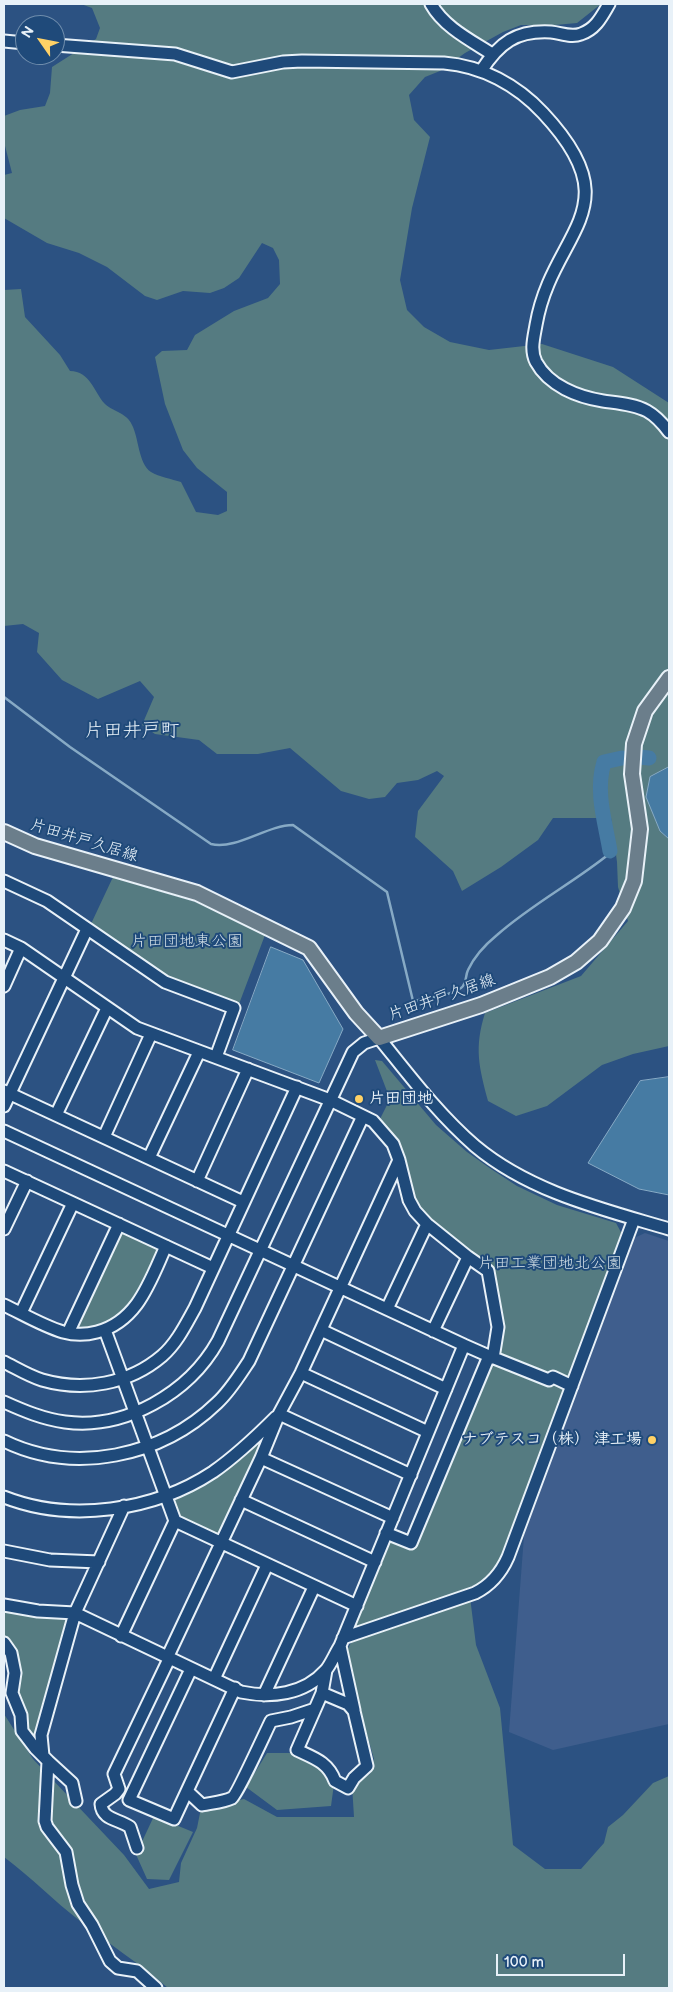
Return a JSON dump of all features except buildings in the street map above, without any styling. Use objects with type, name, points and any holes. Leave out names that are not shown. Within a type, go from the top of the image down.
[{"type":"main road","name":"片田井戸久居線","points":[[4,832],[35,846],[197,893],[286,935],[309,948],[317,955],[356,1013],[379,1038],[481,1005],[550,977],[576,962],[600,941],[623,908],[634,881],[640,829],[632,774],[634,744],[645,711],[669,678]]},
{"type":"street","points":[[431,4],[440,17],[453,28],[492,54]]},
{"type":"street","points":[[481,71],[500,45],[524,35],[552,32],[569,36],[580,35],[590,30],[600,21],[609,4]]},
{"type":"street","points":[[65,46],[175,54],[232,72],[283,62],[302,61],[461,64],[481,71],[515,88],[537,106],[557,127],[582,168],[586,186],[586,204],[582,218],[545,288],[539,306],[533,353],[536,362],[544,373],[570,392],[587,398],[627,404],[646,410],[657,417],[669,432]]},
{"type":"street","points":[[4,881],[47,901],[165,982],[234,1008],[216,1057]]},
{"type":"street","points":[[4,1106],[7,1092],[87,929]]},
{"type":"street","points":[[4,940],[21,948],[137,1028],[330,1100],[363,1116],[380,1128],[393,1144],[409,1200],[415,1211],[427,1224],[488,1271],[498,1327],[491,1357],[411,1543],[386,1533]]},
{"type":"street","points":[[4,986],[21,948]]},
{"type":"street","points":[[56,1115],[107,1008]]},
{"type":"street","points":[[104,1137],[151,1034]]},
{"type":"street","points":[[4,1402],[31,1414],[66,1422],[93,1422],[135,1413],[171,1394],[196,1373],[218,1341],[354,1052],[364,1044],[379,1038],[437,1110],[476,1146],[513,1172],[545,1189],[669,1230]]},
{"type":"street","points":[[149,1158],[199,1052]]},
{"type":"street","points":[[197,1180],[248,1070]]},
{"type":"street","points":[[4,1362],[40,1380],[68,1386],[109,1384],[163,1355],[182,1332],[296,1087]]},
{"type":"street","points":[[7,1092],[243,1202]]},
{"type":"street","points":[[4,1441],[31,1452],[64,1458],[105,1457],[128,1453],[148,1447],[178,1433],[195,1422],[217,1403],[235,1382],[249,1361],[363,1116]]},
{"type":"street","points":[[4,1131],[464,1345],[549,1380],[553,1377],[572,1386]]},
{"type":"street","points":[[137,1848],[130,1826],[107,1816],[101,1809],[101,1804],[119,1789],[114,1774],[242,1500],[279,1414],[301,1373],[399,1160]]},
{"type":"street","points":[[4,1171],[213,1268]]},
{"type":"street","points":[[4,1230],[27,1181]]},
{"type":"street","points":[[21,1313],[73,1203]]},
{"type":"street","points":[[342,1642],[475,1593],[493,1581],[500,1573],[508,1557],[634,1218]]},
{"type":"street","points":[[68,1333],[119,1224]]},
{"type":"street","points":[[387,1309],[427,1224]]},
{"type":"street","points":[[4,1305],[68,1333],[89,1334],[105,1330],[123,1321],[136,1307],[166,1246]]},
{"type":"street","points":[[433,1331],[468,1256]]},
{"type":"street","points":[[105,1330],[174,1521],[121,1636]]},
{"type":"street","points":[[321,1330],[446,1389]]},
{"type":"street","points":[[342,1642],[354,1712],[367,1766],[354,1778],[348,1788],[335,1782],[332,1773],[323,1762],[297,1750],[322,1693],[326,1670],[342,1642],[464,1345]]},
{"type":"street","points":[[301,1373],[428,1432]]},
{"type":"street","points":[[279,1414],[411,1475]]},
{"type":"street","points":[[4,1497],[62,1510],[83,1510],[124,1506],[166,1496],[212,1472],[237,1454],[279,1414]]},
{"type":"street","points":[[261,1458],[393,1518]]},
{"type":"street","points":[[242,1500],[374,1562]]},
{"type":"street","points":[[124,1506],[74,1613],[41,1735],[46,1758],[45,1821],[47,1827],[66,1852],[72,1885],[78,1904],[92,1925],[103,1950],[114,1966],[137,1971],[156,1988]]},
{"type":"street","points":[[174,1521],[356,1606]]},
{"type":"street","points":[[4,1551],[50,1560],[99,1562]]},
{"type":"street","points":[[214,1679],[267,1565]]},
{"type":"street","points":[[264,1695],[314,1587]]},
{"type":"street","points":[[4,1605],[38,1611],[74,1613],[241,1692],[279,1695],[310,1682],[326,1670]]},
{"type":"street","points":[[4,1643],[12,1653],[15,1673],[12,1693],[21,1715],[22,1731],[35,1748],[72,1784],[76,1801]]},
{"type":"street","points":[[191,1669],[129,1800],[174,1819],[235,1688]]},
{"type":"street","points":[[322,1693],[348,1704],[354,1712]]},
{"type":"street","points":[[187,1791],[202,1805],[232,1798],[239,1791],[246,1772],[271,1721],[292,1717],[315,1709]]},
{"type":"shaded area","points":[[669,767],[669,839],[660,831],[646,797],[650,777]]},
{"type":"shaded area","points":[[271,947],[303,960],[343,1029],[319,1083],[233,1050]]},
{"type":"shaded area","points":[[669,1077],[669,1195],[639,1189],[588,1163],[640,1081]]},
{"type":"shaded area","points":[[645,1233],[669,1241],[669,1724],[553,1750],[509,1732],[525,1523],[632,1239]]},
{"type":"green space","points":[[81,4],[601,4],[577,23],[521,25],[503,32],[465,53],[440,71],[425,77],[409,95],[414,120],[430,137],[412,208],[400,280],[407,310],[424,327],[450,342],[489,350],[542,344],[613,367],[669,403],[669,767],[650,777],[660,831],[669,839],[669,1046],[633,1054],[602,1065],[547,1106],[516,1116],[488,1101],[479,1057],[482,1025],[485,1013],[581,976],[628,921],[618,887],[617,862],[611,818],[553,818],[538,840],[501,867],[462,891],[453,871],[415,837],[418,811],[444,776],[437,771],[418,780],[397,783],[385,797],[369,799],[341,791],[290,748],[258,754],[217,754],[199,740],[155,734],[142,725],[154,697],[140,681],[98,699],[62,680],[37,652],[39,633],[23,624],[4,626],[4,290],[21,289],[25,317],[60,355],[70,371],[82,374],[87,378],[105,404],[124,415],[130,421],[141,457],[147,468],[158,475],[181,482],[196,512],[218,515],[227,511],[227,492],[197,468],[183,450],[165,404],[155,357],[162,351],[187,350],[195,335],[234,311],[268,298],[280,284],[279,260],[273,248],[262,243],[239,278],[224,288],[210,293],[183,291],[157,300],[145,296],[107,267],[79,253],[47,243],[4,218],[4,175],[12,173],[4,142],[4,116],[20,110],[45,106],[50,93],[52,67],[65,65],[65,59],[96,39],[100,28],[92,8]]},
{"type":"green space","name":"片田団地東公園","points":[[113,877],[196,902],[265,935],[239,1004],[167,978],[90,926]]},
{"type":"green space","name":"片田工業団地北公園","points":[[375,1060],[382,1061],[436,1125],[467,1152],[517,1186],[557,1205],[616,1223],[623,1236],[502,1558],[480,1584],[469,1589],[476,1645],[500,1708],[513,1845],[545,1869],[581,1869],[604,1843],[608,1827],[623,1815],[653,1783],[669,1776],[669,1988],[168,1988],[70,1913],[4,1857],[4,1714],[33,1759],[124,1855],[149,1889],[179,1882],[181,1863],[197,1828],[201,1808],[244,1799],[277,1817],[354,1817],[352,1785],[370,1774],[374,1759],[344,1655],[359,1629],[350,1631],[386,1542],[393,1539],[412,1547],[488,1365],[498,1351],[491,1270],[424,1214],[416,1204],[379,1121],[390,1099]]},
{"type":"green space","points":[[124,1231],[156,1246],[159,1251],[144,1284],[132,1303],[115,1319],[92,1329],[81,1330],[76,1326],[119,1234]]},
{"type":"green space","points":[[258,1442],[262,1445],[222,1533],[215,1535],[179,1518],[172,1502],[175,1495]]},
{"type":"green space","points":[[4,1610],[64,1617],[68,1621],[41,1748],[27,1735],[4,1639]]},
{"type":"green space","points":[[267,1753],[290,1753],[319,1765],[334,1784],[331,1806],[277,1810],[246,1787]]},
{"type":"green space","points":[[154,1816],[193,1832],[169,1880],[147,1879],[134,1850],[139,1848]]},
{"type":"waterway","points":[[4,697],[70,747],[211,844],[231,844],[273,829],[293,825],[387,892],[413,1001],[444,995],[461,988],[474,960],[493,939],[524,913],[595,865],[609,854],[610,851]]},
{"type":"waterway","points":[[639,757],[649,758]]},
{"type":"waterway","points":[[610,851],[602,806],[601,773],[604,762],[622,758]]},
{"type":"place","name":"片田団地","points":[[359,1099]]},
{"type":"place","name":"ナブテスコ（株） 津工場","points":[[652,1440]]},
{"type":"district","name":"片田井戸町","points":[[132,731]]}]
